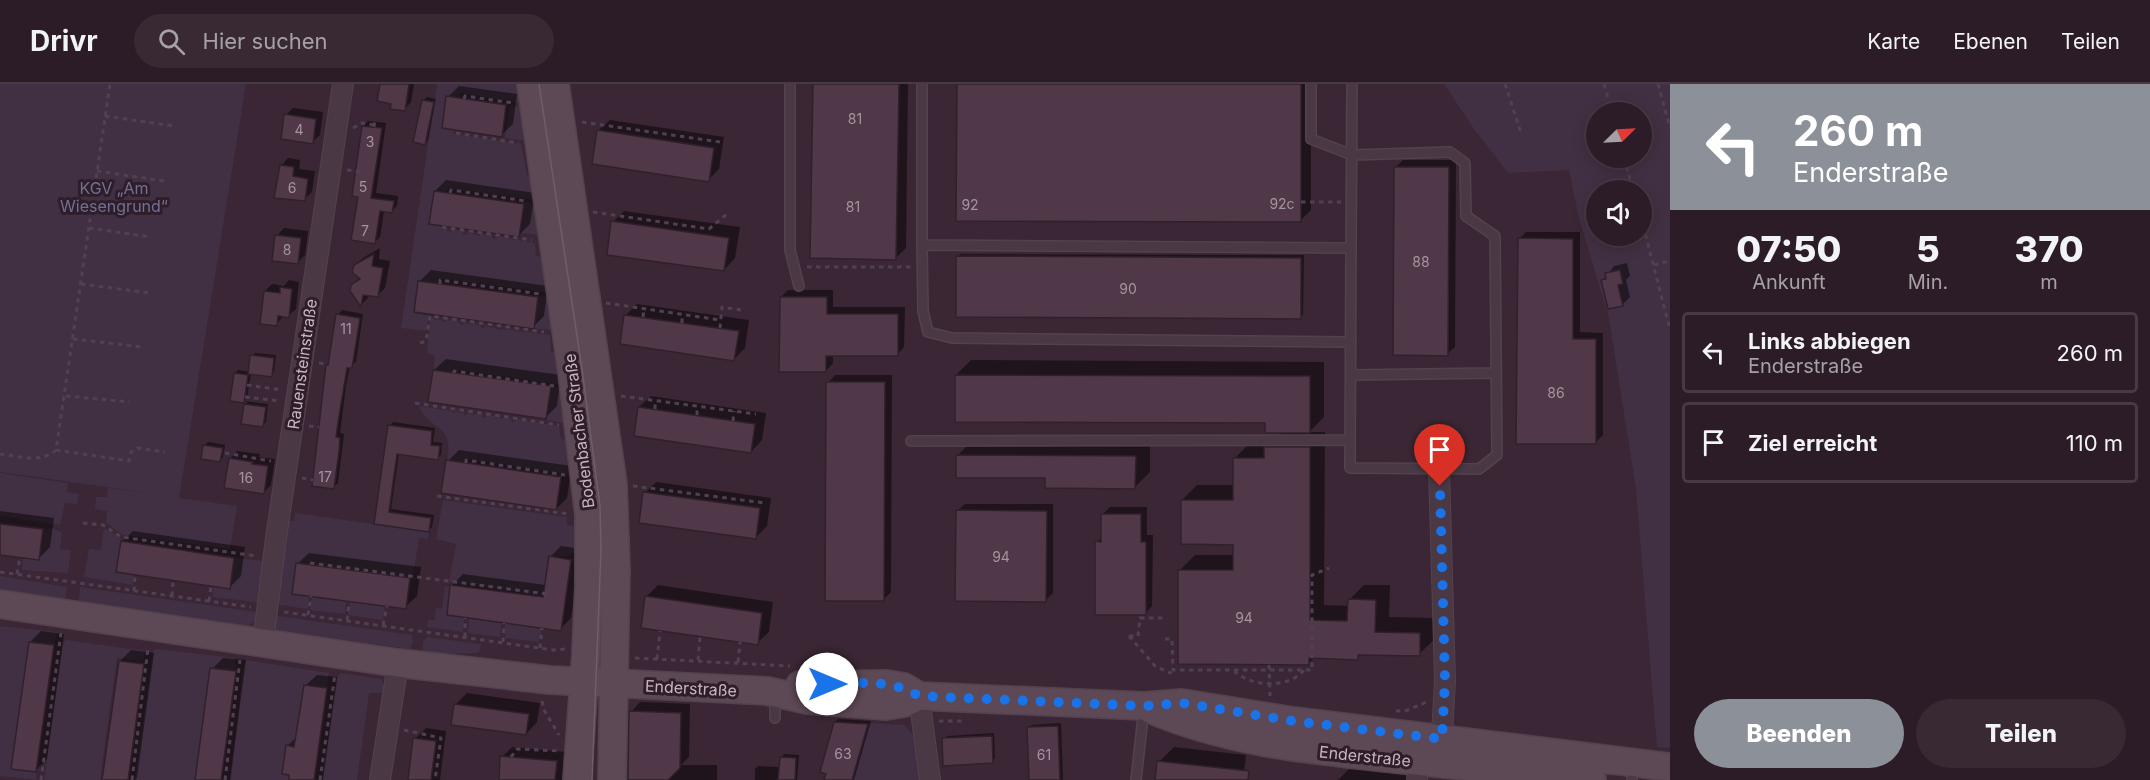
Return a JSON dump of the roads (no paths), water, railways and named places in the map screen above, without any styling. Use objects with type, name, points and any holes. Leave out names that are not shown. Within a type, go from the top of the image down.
[{"type":"main road","name":"Bodenbacher Straße","points":[[555,84],[613,485],[616,570],[612,780]]},
{"type":"main road","name":"Bodenbacher Straße","points":[[522,94],[572,372],[589,515],[589,585],[577,780]]},
{"type":"main road","name":"Enderstraße","points":[[0,604],[252,649],[772,701],[808,684],[887,684],[904,687],[919,696],[1144,706],[1182,703],[1293,721],[1432,763],[1592,780]]},
{"type":"main road","name":"Enderstraße","points":[[1432,763],[1670,767]]},
{"type":"main road","points":[[1627,780],[1670,773]]},
{"type":"street","name":"Rauensteinstraße","points":[[252,649],[268,609],[287,463],[343,84]]},
{"type":"street","points":[[1432,763],[1445,681],[1439,469]]},
{"type":"street","points":[[380,780],[398,663]]},
{"type":"street","points":[[919,696],[930,780]]},
{"type":"lane","points":[[790,84],[790,250],[799,286]]},
{"type":"lane","points":[[922,84],[923,311],[928,332],[952,338],[1351,342]]},
{"type":"lane","points":[[1311,84],[1311,139],[1352,155],[1450,152],[1465,163],[1466,216],[1495,236],[1497,455],[1479,469],[1350,468],[1350,375],[1351,342],[1351,201],[1352,155],[1352,84]]},
{"type":"lane","points":[[922,245],[1351,248]]},
{"type":"lane","points":[[1350,375],[1496,373]]},
{"type":"lane","points":[[911,441],[1350,441]]},
{"type":"lane","points":[[1136,780],[1144,706]]},
{"type":"tram line","points":[[539,84],[600,506],[601,550],[592,780]]},
{"type":"park label","name":"KGV „Am Wiesengrund“","points":[[114,197]]}]
